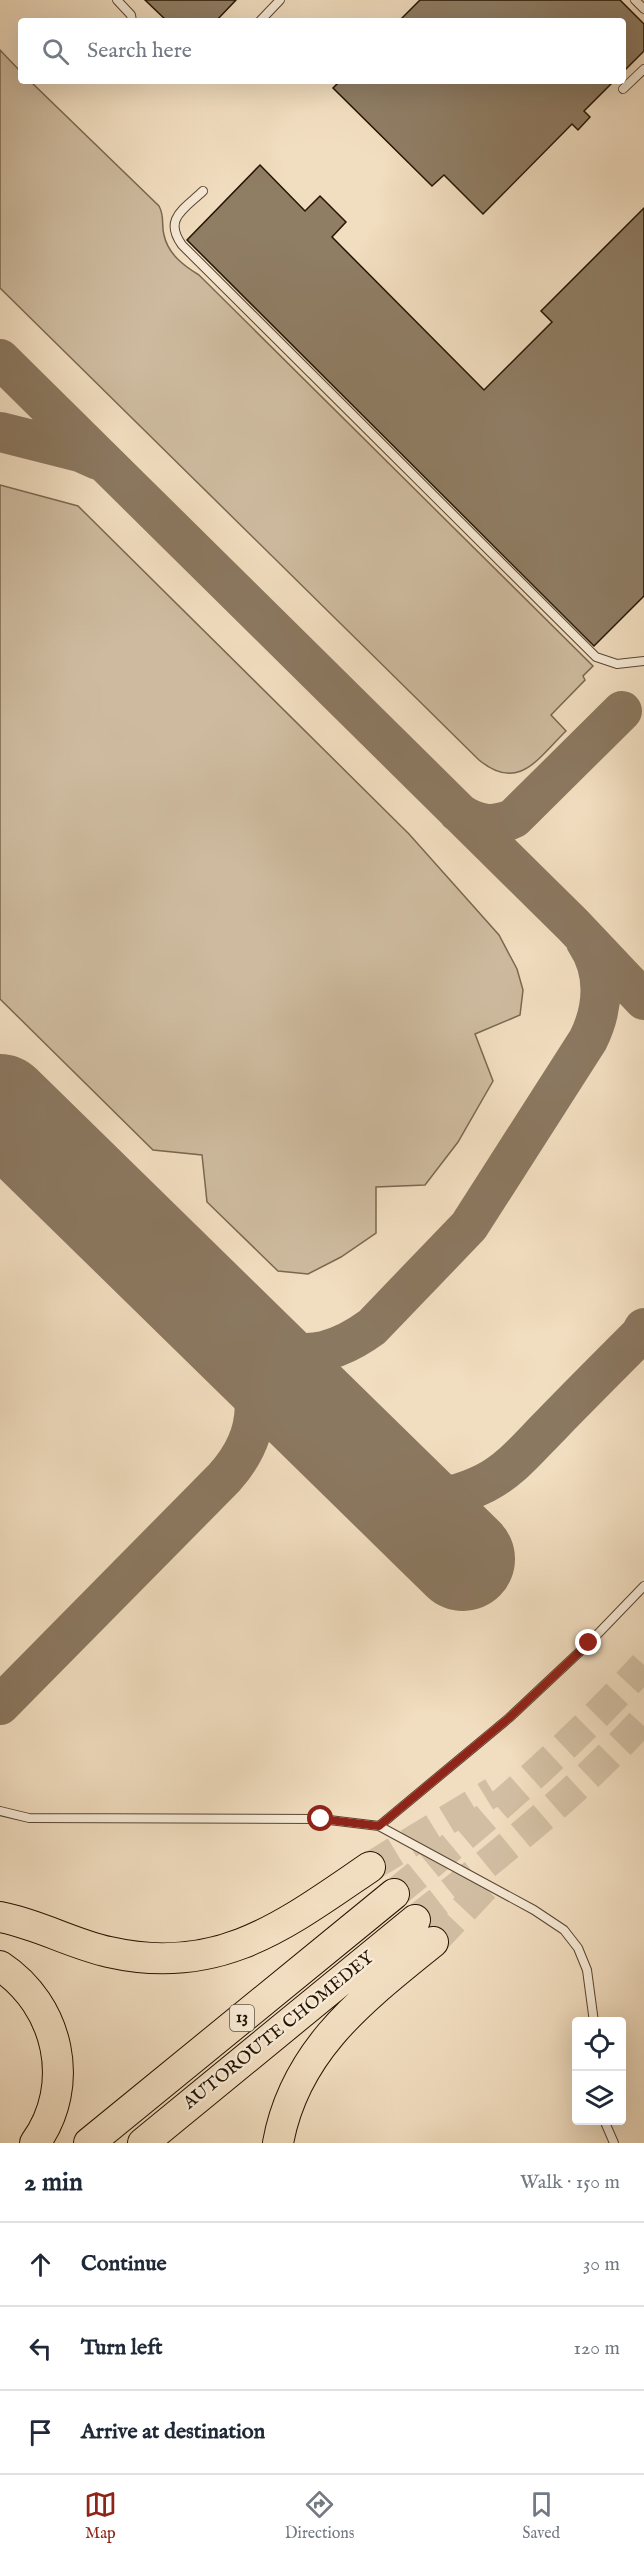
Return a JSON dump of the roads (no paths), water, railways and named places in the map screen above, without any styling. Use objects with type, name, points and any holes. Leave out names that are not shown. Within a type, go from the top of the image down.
[{"type":"highway","points":[[0,1917],[29,1924],[109,1952],[141,1957],[190,1956],[234,1947],[268,1934],[370,1867]]},
{"type":"highway","name":"AUTOROUTE CHOMEDEY","points":[[89,2143],[394,1894]]},
{"type":"highway","name":"AUTOROUTE CHOMEDEY","points":[[143,2143],[424,1931],[314,2054],[286,2114],[278,2143]]},
{"type":"highway","points":[[0,1966],[21,1983],[34,1999],[49,2024],[56,2043],[58,2064],[56,2094],[47,2122],[35,2143]]},
{"type":"lane","points":[[117,0],[132,18]]},
{"type":"lane","points":[[263,18],[280,0]]},
{"type":"lane","points":[[635,0],[644,9]]},
{"type":"lane","points":[[623,89],[644,69]]},
{"type":"lane","points":[[203,191],[176,217],[174,223],[176,237],[182,245],[590,652],[606,662],[617,664],[644,662]]},
{"type":"lane","points":[[379,1826],[509,1718],[589,1643],[644,1586]]},
{"type":"lane","points":[[0,1811],[29,1818],[321,1819],[379,1826],[534,1910],[564,1930],[578,1947],[587,1970],[593,2017]]},
{"type":"lane","points":[[606,2125],[614,2143]]},
{"type":"tunnel","points":[[394,1894],[524,1784],[585,1727],[644,1665]]},
{"type":"tunnel","points":[[415,1920],[505,1849],[563,1799],[644,1719]]},
{"type":"tunnel","points":[[370,1867],[493,1792]]},
{"type":"tunnel","points":[[433,1942],[494,1877]]}]
